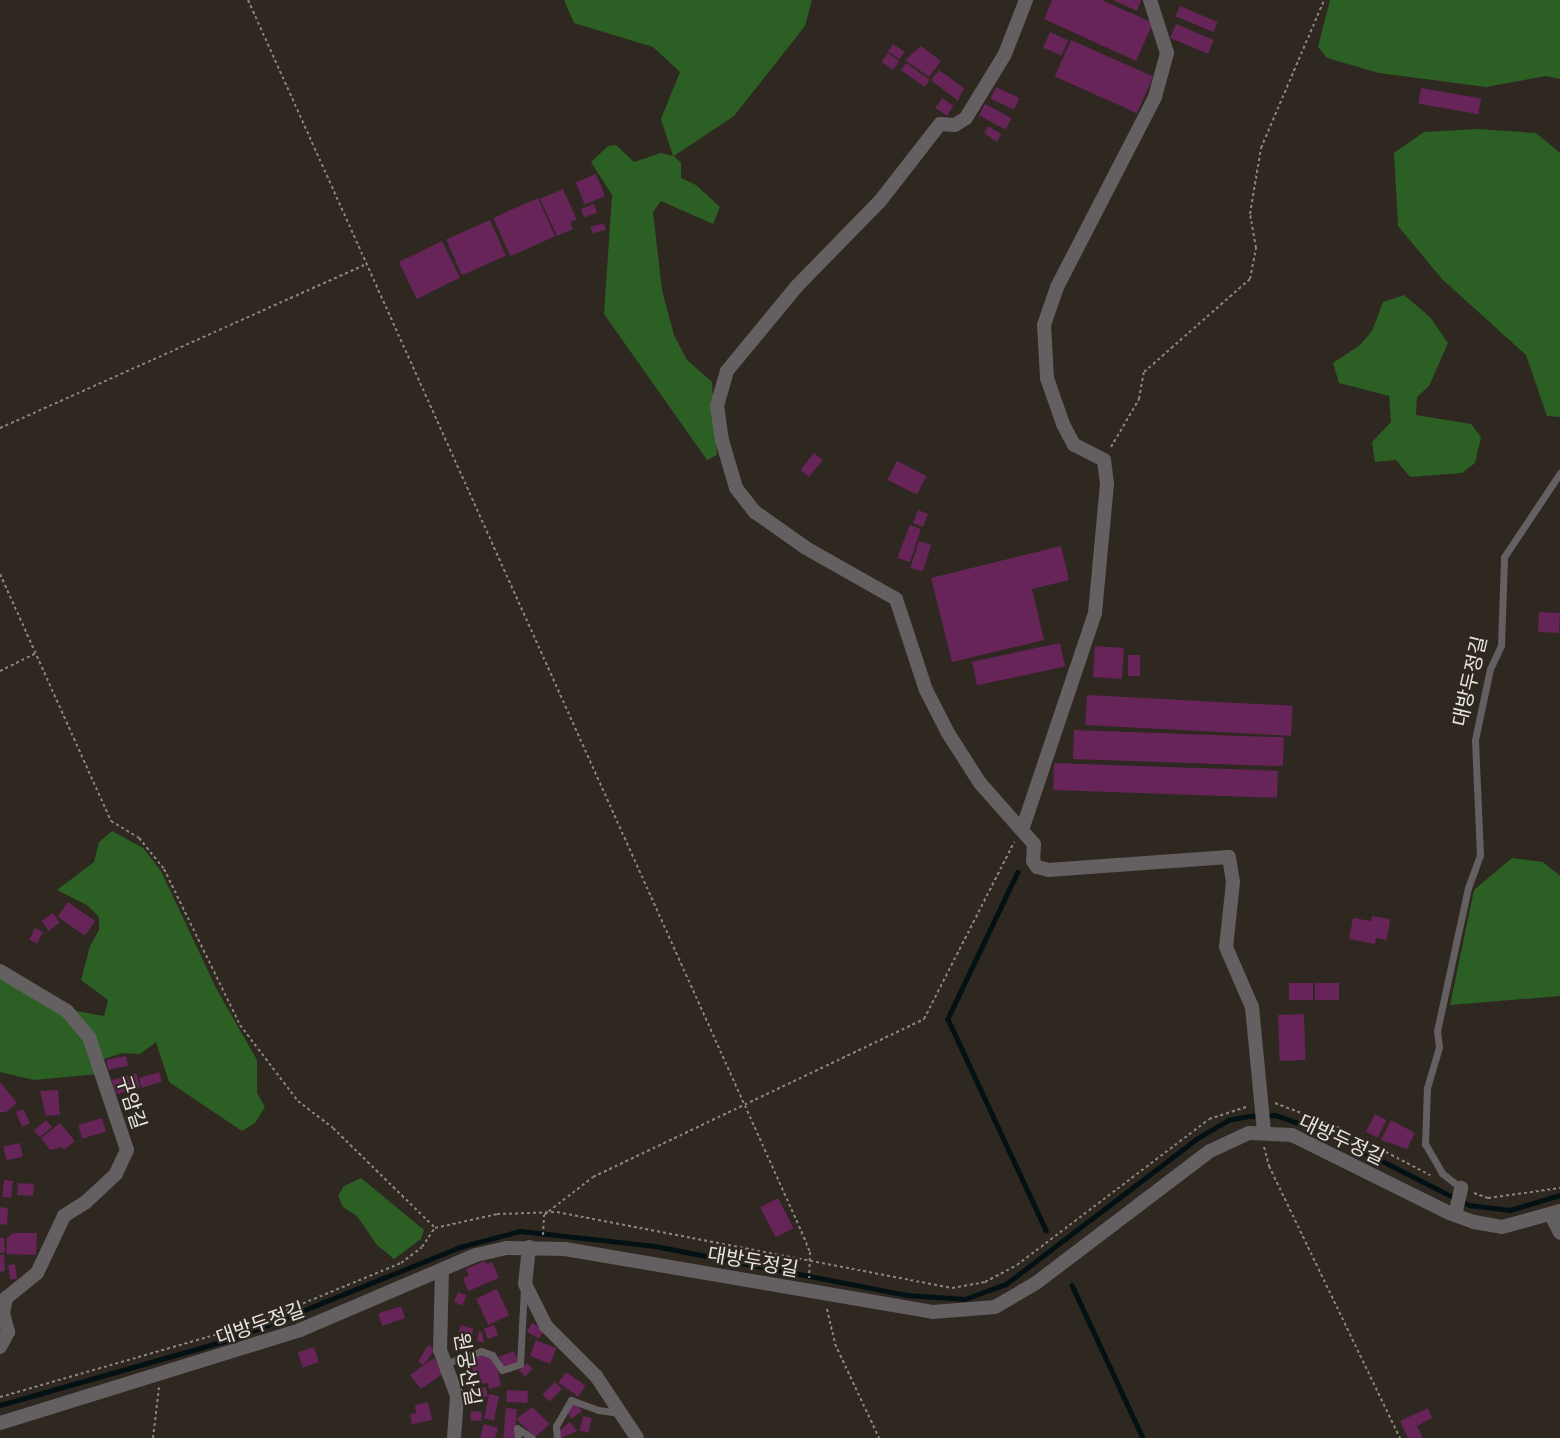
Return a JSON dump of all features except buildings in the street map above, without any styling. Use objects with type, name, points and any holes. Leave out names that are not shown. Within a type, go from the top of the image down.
[{"type":"street","points":[[1026,0],[1005,54],[966,118],[955,125],[940,124],[880,201],[797,286],[727,371],[717,405],[729,469],[744,501],[806,548],[896,599],[926,690],[948,733],[980,783],[1034,844],[1033,861],[1043,869],[1229,857],[1233,882],[1226,947],[1252,1007],[1264,1129]]},
{"type":"street","points":[[1022,830],[1095,613],[1107,484],[1104,460],[1074,446],[1063,424],[1047,378],[1044,325],[1057,287],[1155,97],[1167,53],[1150,0]]},
{"type":"street","name":"구암길","points":[[0,971],[67,1011],[89,1037],[127,1150],[116,1174],[86,1202],[64,1216],[37,1273],[6,1298],[3,1313],[8,1332],[0,1347]]},
{"type":"street","name":"대방두정길","points":[[0,1423],[112,1386],[160,1376],[328,1320],[476,1255],[529,1247],[565,1249],[933,1312],[995,1307],[1036,1283],[1210,1151],[1229,1139],[1264,1129],[1292,1135],[1456,1213],[1502,1227],[1555,1213]]},
{"type":"street","points":[[1456,1213],[1461,1188]]},
{"type":"street","points":[[1555,1213],[1560,1233]]},
{"type":"street","points":[[529,1247],[525,1284],[558,1341],[596,1376],[637,1438]]},
{"type":"street","name":"원궁산길","points":[[442,1270],[440,1350],[447,1363],[457,1396],[454,1438]]},
{"type":"lane","name":"대방두정길","points":[[1461,1188],[1442,1173],[1425,1144],[1426,1088],[1439,1047],[1437,1030],[1468,888],[1480,855],[1475,740],[1490,669],[1501,645],[1504,557],[1560,473]]},
{"type":"lane","points":[[447,1363],[481,1351],[492,1355],[502,1370],[520,1364],[525,1284]]},
{"type":"lane","points":[[557,1438],[556,1426],[571,1400],[598,1410],[622,1413]]},
{"type":"lane","points":[[518,1438],[517,1428],[532,1438]]},
{"type":"path","points":[[248,0],[799,1226],[810,1266]]},
{"type":"path","points":[[1104,460],[1139,399],[1144,372],[1250,279],[1256,248],[1250,214],[1261,148],[1324,0]]},
{"type":"path","points":[[0,428],[366,264]]},
{"type":"path","points":[[0,574],[111,821],[138,838],[164,869],[240,1025],[298,1101],[333,1128],[435,1228]]},
{"type":"path","points":[[0,671],[36,653]]},
{"type":"path","points":[[544,1215],[593,1177],[924,1019],[1022,830]]},
{"type":"path","points":[[0,1397],[253,1324],[401,1263],[422,1247],[435,1228],[497,1214],[544,1215],[557,1212],[952,1288],[985,1282],[1017,1265],[1209,1119],[1262,1104],[1280,1103],[1338,1127],[1433,1177]]},
{"type":"path","points":[[1264,1129],[1269,1166],[1400,1438]]},
{"type":"path","points":[[1461,1188],[1488,1198],[1560,1188]]},
{"type":"path","points":[[543,1242],[544,1215]]},
{"type":"path","points":[[825,1294],[835,1344],[879,1438]]},
{"type":"path","points":[[153,1438],[160,1376]]},
{"type":"green space","points":[[564,0],[812,0],[805,26],[734,116],[674,156],[681,163],[681,178],[696,185],[720,207],[713,224],[661,201],[653,212],[662,290],[674,335],[687,360],[712,382],[717,455],[707,460],[604,314],[612,195],[591,162],[608,146],[616,145],[634,162],[661,153],[673,156],[661,119],[680,72],[653,47],[574,23]]},
{"type":"green space","points":[[1330,0],[1560,0],[1560,79],[1546,76],[1486,87],[1379,73],[1327,58],[1318,47]]},
{"type":"green space","points":[[1479,129],[1536,133],[1560,153],[1560,417],[1547,416],[1526,355],[1442,279],[1398,226],[1394,153],[1424,132]]},
{"type":"green space","points":[[1404,295],[1430,317],[1448,343],[1429,386],[1417,397],[1416,415],[1471,424],[1481,437],[1475,463],[1462,473],[1410,477],[1396,460],[1375,462],[1372,442],[1391,422],[1389,396],[1339,383],[1333,363],[1360,345],[1372,331],[1383,302]]},
{"type":"green space","points":[[112,831],[143,848],[161,871],[216,988],[257,1060],[257,1093],[265,1107],[255,1123],[242,1131],[169,1082],[156,1042],[140,1054],[122,1053],[104,1059],[98,1074],[34,1080],[0,1072],[0,977],[48,1006],[104,1016],[108,1000],[81,980],[90,946],[99,930],[99,917],[87,905],[57,890],[94,862],[99,842]]},
{"type":"green space","points":[[1512,858],[1543,862],[1560,876],[1560,996],[1450,1005],[1474,890]]},
{"type":"green space","points":[[361,1178],[424,1230],[421,1239],[394,1259],[377,1245],[357,1216],[343,1207],[338,1196],[344,1186]]},
{"type":"waterway","points":[[1018,872],[948,1019],[1046,1230]]},
{"type":"waterway","points":[[0,1405],[235,1338],[460,1247],[520,1231],[655,1246],[907,1295],[965,1299],[1006,1284],[1195,1140],[1228,1120],[1248,1116],[1275,1115],[1327,1133],[1469,1205],[1510,1210],[1560,1195]]},
{"type":"waterway","points":[[1072,1285],[1143,1438]]}]
